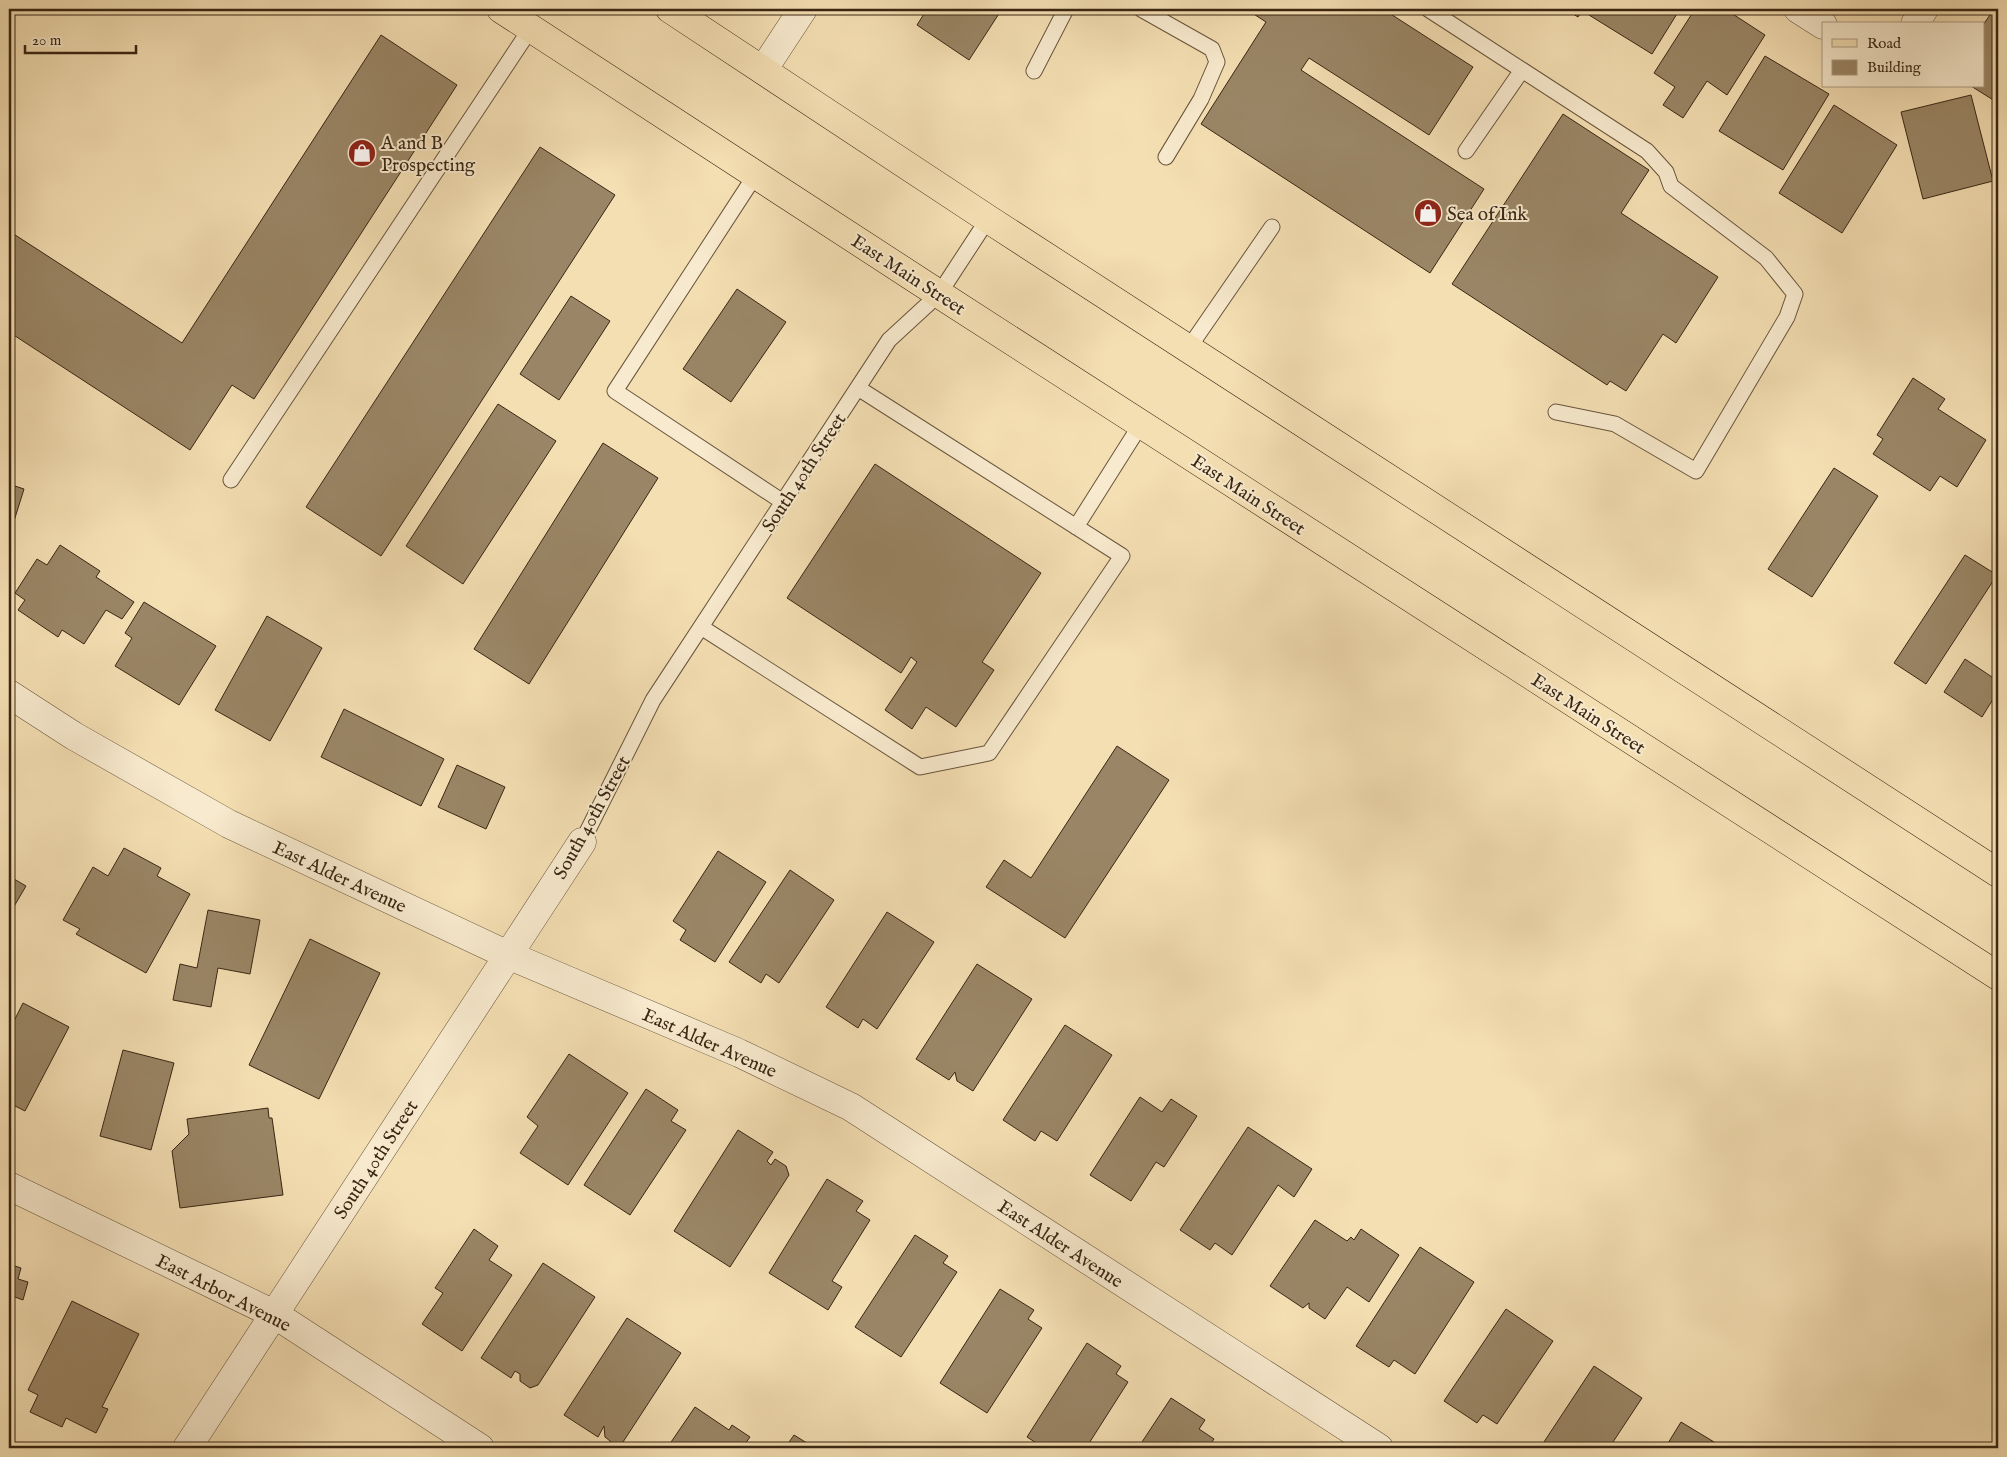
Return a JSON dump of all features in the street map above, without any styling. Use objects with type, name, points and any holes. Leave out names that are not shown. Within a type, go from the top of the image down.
[{"type":"main road","name":"East Main Street","points":[[501,9],[939,294],[1998,976]]},
{"type":"main road","points":[[670,9],[988,219],[1998,873]]},
{"type":"street","points":[[763,70],[804,9]]},
{"type":"street","points":[[1798,9],[1822,24]]},
{"type":"street","points":[[1916,22],[1924,9]]},
{"type":"street","name":"East Alder Avenue","points":[[9,694],[74,736],[229,824],[508,955],[738,1054],[851,1107],[1379,1448]]},
{"type":"street","name":"South 40th Street","points":[[187,1448],[582,842]]},
{"type":"street","name":"East Arbor Avenue","points":[[9,1186],[274,1314],[480,1448]]},
{"type":"lane","points":[[1034,71],[1066,9]]},
{"type":"lane","points":[[1141,9],[1212,49],[1217,62],[1202,99],[1166,157]]},
{"type":"lane","points":[[1428,9],[1647,151],[1666,172],[1671,186],[1766,258],[1795,294],[1787,317],[1696,471],[1615,424],[1556,412]]},
{"type":"lane","points":[[231,480],[531,28]]},
{"type":"lane","points":[[1466,152],[1522,70]]},
{"type":"lane","points":[[756,174],[615,390],[783,502]]},
{"type":"lane","name":"South 40th Street","points":[[582,842],[652,700],[702,627],[889,340],[939,294],[988,219]]},
{"type":"lane","points":[[1188,349],[1272,227]]},
{"type":"lane","points":[[702,627],[920,767],[989,753],[1122,556],[858,388]]},
{"type":"lane","points":[[1076,526],[1141,424]]},
{"type":"building","points":[[927,9],[1002,9],[969,60],[917,25]]},
{"type":"building","points":[[1246,9],[1387,9],[1386,11],[1473,67],[1429,135],[1309,58],[1301,70],[1484,189],[1430,273],[1201,124],[1266,22]]},
{"type":"building","points":[[1565,9],[1583,9],[1578,17]]},
{"type":"building","points":[[1593,9],[1680,9],[1652,54],[1589,15]]},
{"type":"building","points":[[1695,9],[1725,9],[1765,35],[1727,95],[1707,81],[1683,118],[1663,105],[1675,87],[1654,73]]},
{"type":"building","points":[[1992,12],[1998,16],[1998,103],[1974,88],[1984,88],[1984,24]]},
{"type":"building","points":[[381,35],[457,85],[254,399],[232,385],[190,450],[9,332],[9,231],[182,343]]},
{"type":"building","points":[[1765,56],[1829,94],[1783,170],[1719,131]]},
{"type":"building","points":[[1971,95],[1993,181],[1923,199],[1901,112]]},
{"type":"building","points":[[1834,105],[1897,145],[1842,233],[1779,193]]},
{"type":"building","points":[[1563,114],[1649,170],[1621,213],[1718,277],[1676,343],[1663,334],[1626,391],[1610,381],[1607,385],[1452,284]]},
{"type":"building","points":[[540,147],[615,195],[381,556],[306,507]]},
{"type":"building","points":[[737,289],[786,322],[731,402],[683,369]]},
{"type":"building","points":[[571,296],[610,321],[559,400],[520,374]]},
{"type":"building","points":[[1913,378],[1945,399],[1938,409],[1986,440],[1957,487],[1940,476],[1930,491],[1873,454],[1883,439],[1877,435]]},
{"type":"building","points":[[498,404],[556,441],[463,584],[406,546]]},
{"type":"building","points":[[603,443],[658,478],[529,684],[474,649]]},
{"type":"building","points":[[875,464],[1041,573],[982,662],[994,670],[956,727],[926,707],[912,729],[885,710],[917,662],[911,657],[901,673],[787,598]]},
{"type":"building","points":[[1834,468],[1878,496],[1812,597],[1768,569]]},
{"type":"building","points":[[9,484],[24,489],[9,537]]},
{"type":"building","points":[[60,545],[100,571],[96,577],[134,602],[122,619],[106,610],[84,644],[62,630],[58,637],[18,610],[25,600],[15,593],[37,559],[47,565]]},
{"type":"building","points":[[1965,555],[1997,575],[1926,684],[1894,663]]},
{"type":"building","points":[[144,602],[216,646],[179,705],[115,666],[132,638],[125,633]]},
{"type":"building","points":[[267,616],[322,648],[270,741],[215,710]]},
{"type":"building","points":[[1965,659],[1998,681],[1998,691],[1982,717],[1944,692]]},
{"type":"building","points":[[344,709],[444,759],[421,806],[321,757]]},
{"type":"building","points":[[1117,746],[1169,780],[1065,938],[986,887],[1004,860],[1031,878]]},
{"type":"building","points":[[457,765],[505,787],[486,829],[438,807]]},
{"type":"building","points":[[124,848],[161,868],[157,876],[190,894],[146,973],[76,934],[80,929],[63,920],[93,867],[108,876]]},
{"type":"building","points":[[718,851],[766,882],[715,962],[680,940],[686,930],[673,921]]},
{"type":"building","points":[[790,870],[834,900],[779,983],[766,974],[761,983],[729,962]]},
{"type":"building","points":[[9,876],[26,886],[9,915]]},
{"type":"building","points":[[208,910],[260,920],[250,974],[218,968],[211,1007],[173,1000],[180,964],[197,968]]},
{"type":"building","points":[[887,912],[934,942],[877,1029],[863,1019],[858,1028],[826,1007]]},
{"type":"building","points":[[310,939],[380,973],[319,1099],[249,1065]]},
{"type":"building","points":[[977,964],[1032,999],[973,1091],[957,1081],[955,1072],[949,1080],[916,1059]]},
{"type":"building","points":[[23,1003],[69,1027],[25,1111],[9,1103],[9,1031]]},
{"type":"building","points":[[1065,1025],[1112,1055],[1057,1141],[1041,1131],[1035,1141],[1003,1120]]},
{"type":"building","points":[[123,1050],[174,1063],[151,1150],[100,1136]]},
{"type":"building","points":[[569,1054],[628,1093],[568,1185],[520,1153],[538,1126],[527,1117]]},
{"type":"building","points":[[646,1089],[678,1110],[671,1121],[686,1130],[630,1215],[584,1185]]},
{"type":"building","points":[[1140,1097],[1162,1112],[1171,1099],[1197,1116],[1164,1167],[1156,1162],[1131,1201],[1090,1175]]},
{"type":"building","points":[[268,1108],[269,1118],[272,1118],[283,1195],[180,1208],[172,1151],[189,1134],[187,1119]]},
{"type":"building","points":[[1248,1127],[1312,1169],[1294,1197],[1278,1185],[1232,1255],[1215,1243],[1210,1250],[1180,1230]]},
{"type":"building","points":[[738,1130],[773,1152],[767,1161],[771,1165],[775,1159],[786,1166],[789,1175],[730,1267],[674,1231]]},
{"type":"building","points":[[827,1179],[863,1201],[856,1211],[870,1220],[832,1281],[842,1287],[828,1310],[769,1273]]},
{"type":"building","points":[[1315,1220],[1347,1241],[1351,1237],[1354,1240],[1361,1229],[1399,1255],[1369,1302],[1347,1287],[1325,1319],[1309,1308],[1309,1303],[1303,1308],[1270,1286]]},
{"type":"building","points":[[474,1229],[498,1246],[489,1260],[512,1275],[462,1351],[422,1324],[443,1293],[435,1288]]},
{"type":"building","points":[[915,1235],[948,1256],[943,1263],[957,1272],[901,1357],[855,1327]]},
{"type":"building","points":[[1420,1247],[1474,1282],[1415,1374],[1394,1360],[1389,1367],[1356,1346]]},
{"type":"building","points":[[543,1263],[595,1297],[538,1385],[530,1388],[520,1381],[520,1374],[515,1371],[511,1378],[481,1358]]},
{"type":"building","points":[[9,1264],[21,1268],[18,1279],[28,1282],[23,1300],[12,1296],[9,1307]]},
{"type":"building","points":[[1000,1289],[1034,1310],[1028,1319],[1042,1328],[987,1413],[940,1383]]},
{"type":"building","points":[[72,1301],[139,1334],[102,1407],[108,1409],[96,1433],[66,1418],[62,1427],[30,1412],[38,1395],[28,1390]]},
{"type":"building","points":[[1506,1309],[1553,1341],[1497,1424],[1483,1415],[1477,1423],[1444,1401]]},
{"type":"building","points":[[627,1318],[681,1353],[623,1442],[615,1445],[605,1437],[604,1426],[598,1437],[564,1415]]},
{"type":"building","points":[[1087,1343],[1121,1366],[1116,1374],[1128,1382],[1086,1448],[1044,1448],[1027,1437]]},
{"type":"building","points":[[1594,1366],[1642,1398],[1609,1448],[1540,1448]]},
{"type":"building","points":[[1171,1398],[1205,1420],[1199,1429],[1214,1439],[1208,1448],[1138,1448]]},
{"type":"building","points":[[695,1407],[729,1430],[732,1425],[750,1437],[742,1448],[667,1448]]},
{"type":"building","points":[[1681,1422],[1724,1448],[1665,1448]]},
{"type":"building","points":[[794,1435],[815,1448],[785,1448]]},
{"type":"place","name":"A and B Prospecting","points":[[362,153]]},
{"type":"place","name":"Sea of Ink","points":[[1428,213]]}]
